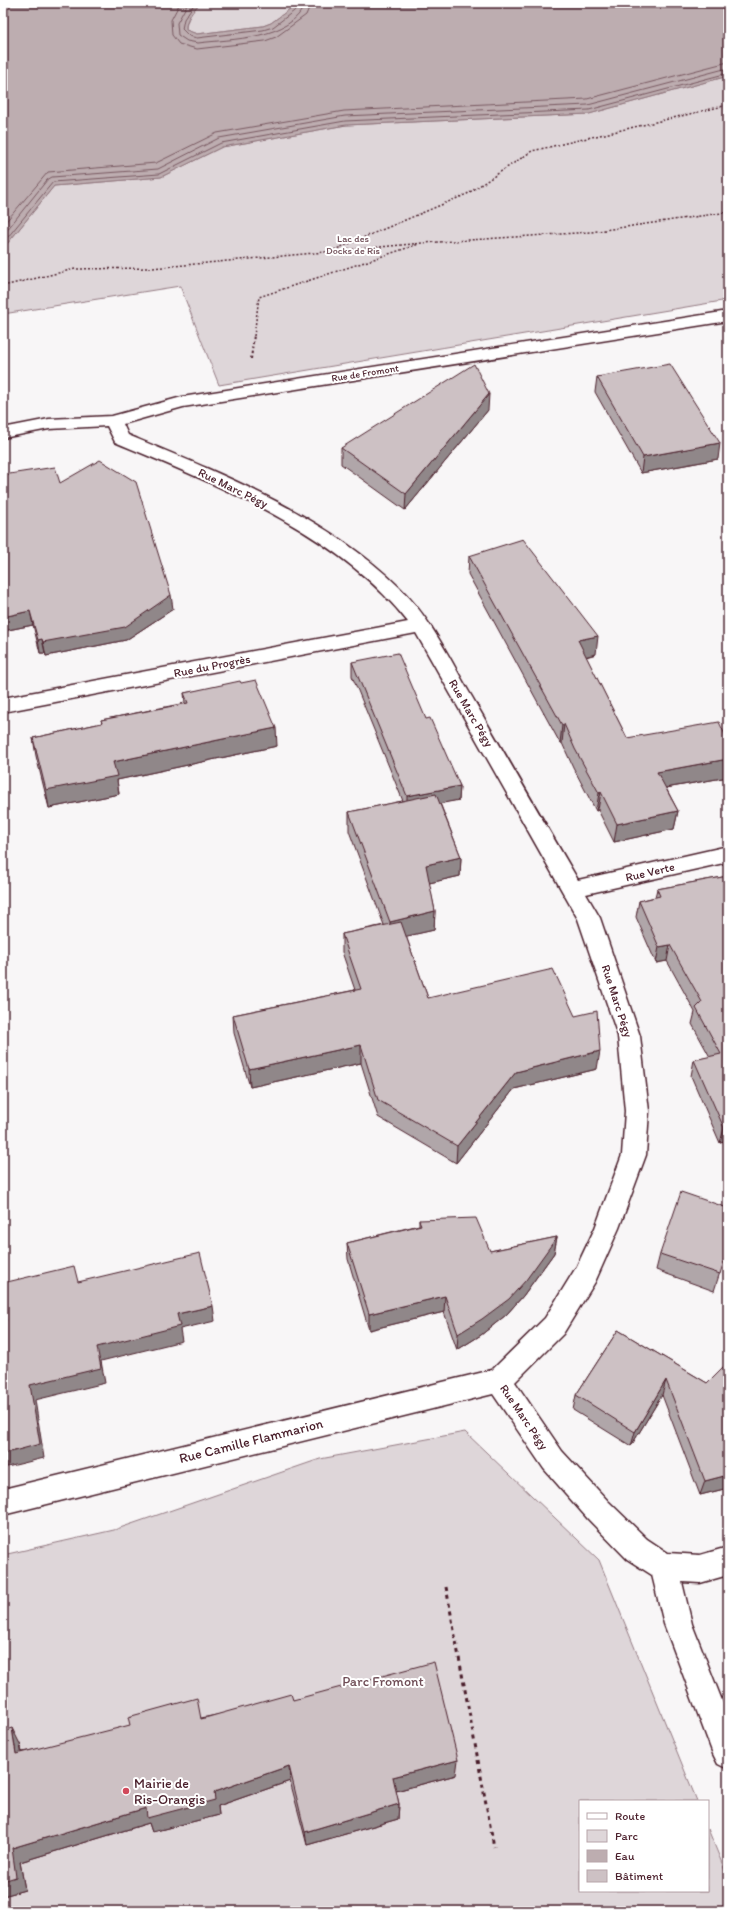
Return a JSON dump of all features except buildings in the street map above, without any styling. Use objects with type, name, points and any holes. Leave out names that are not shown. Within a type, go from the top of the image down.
[{"type":"street","name":"Rue de Fromont","points":[[3,433],[49,424],[113,421],[182,402],[728,316]]},
{"type":"street","name":"Rue Marc Pégy","points":[[113,421],[121,438],[202,472],[261,500],[323,538],[392,591],[421,626],[589,918],[630,1036],[637,1111],[634,1155],[607,1228],[586,1274],[554,1326],[499,1380],[553,1460],[598,1510],[637,1549],[664,1567]]},
{"type":"street","name":"Rue du Progrès","points":[[3,705],[421,626]]},
{"type":"street","name":"Rue Verte","points":[[572,889],[728,854]]},
{"type":"street","name":"Rue Camille Flammarion","points":[[3,1502],[499,1380]]},
{"type":"street","points":[[728,1561],[700,1569],[664,1567],[678,1624],[728,1754]]},
{"type":"path","points":[[331,251],[466,194],[532,151],[728,105]]},
{"type":"path","points":[[3,286],[75,269],[152,268],[423,243],[591,232],[728,212]]},
{"type":"path","points":[[251,364],[258,297],[423,243]]},
{"type":"path","points":[[446,1587],[494,1847]]},
{"type":"green space","points":[[200,3],[298,3],[271,23],[263,26],[197,34],[186,30],[186,26],[190,15]]},
{"type":"green space","name":"Lac des Docks de Ris","points":[[728,76],[728,300],[219,385],[180,286],[3,314],[3,249],[54,186],[161,177],[222,147],[346,125],[589,114]]},
{"type":"green space","name":"Parc Fromont","points":[[465,1432],[599,1560],[697,1800],[579,1800],[579,1892],[709,1892],[709,1831],[728,1878],[728,1911],[3,1911],[3,1555],[114,1530],[320,1459]]},
{"type":"water","points":[[3,3],[200,3],[190,15],[186,26],[186,30],[197,34],[263,26],[271,23],[298,3],[728,3],[728,76],[589,114],[346,125],[222,147],[161,177],[54,186],[3,249]]},
{"type":"place","name":"Mairie de Ris-Orangis","points":[[126,1791]]}]
